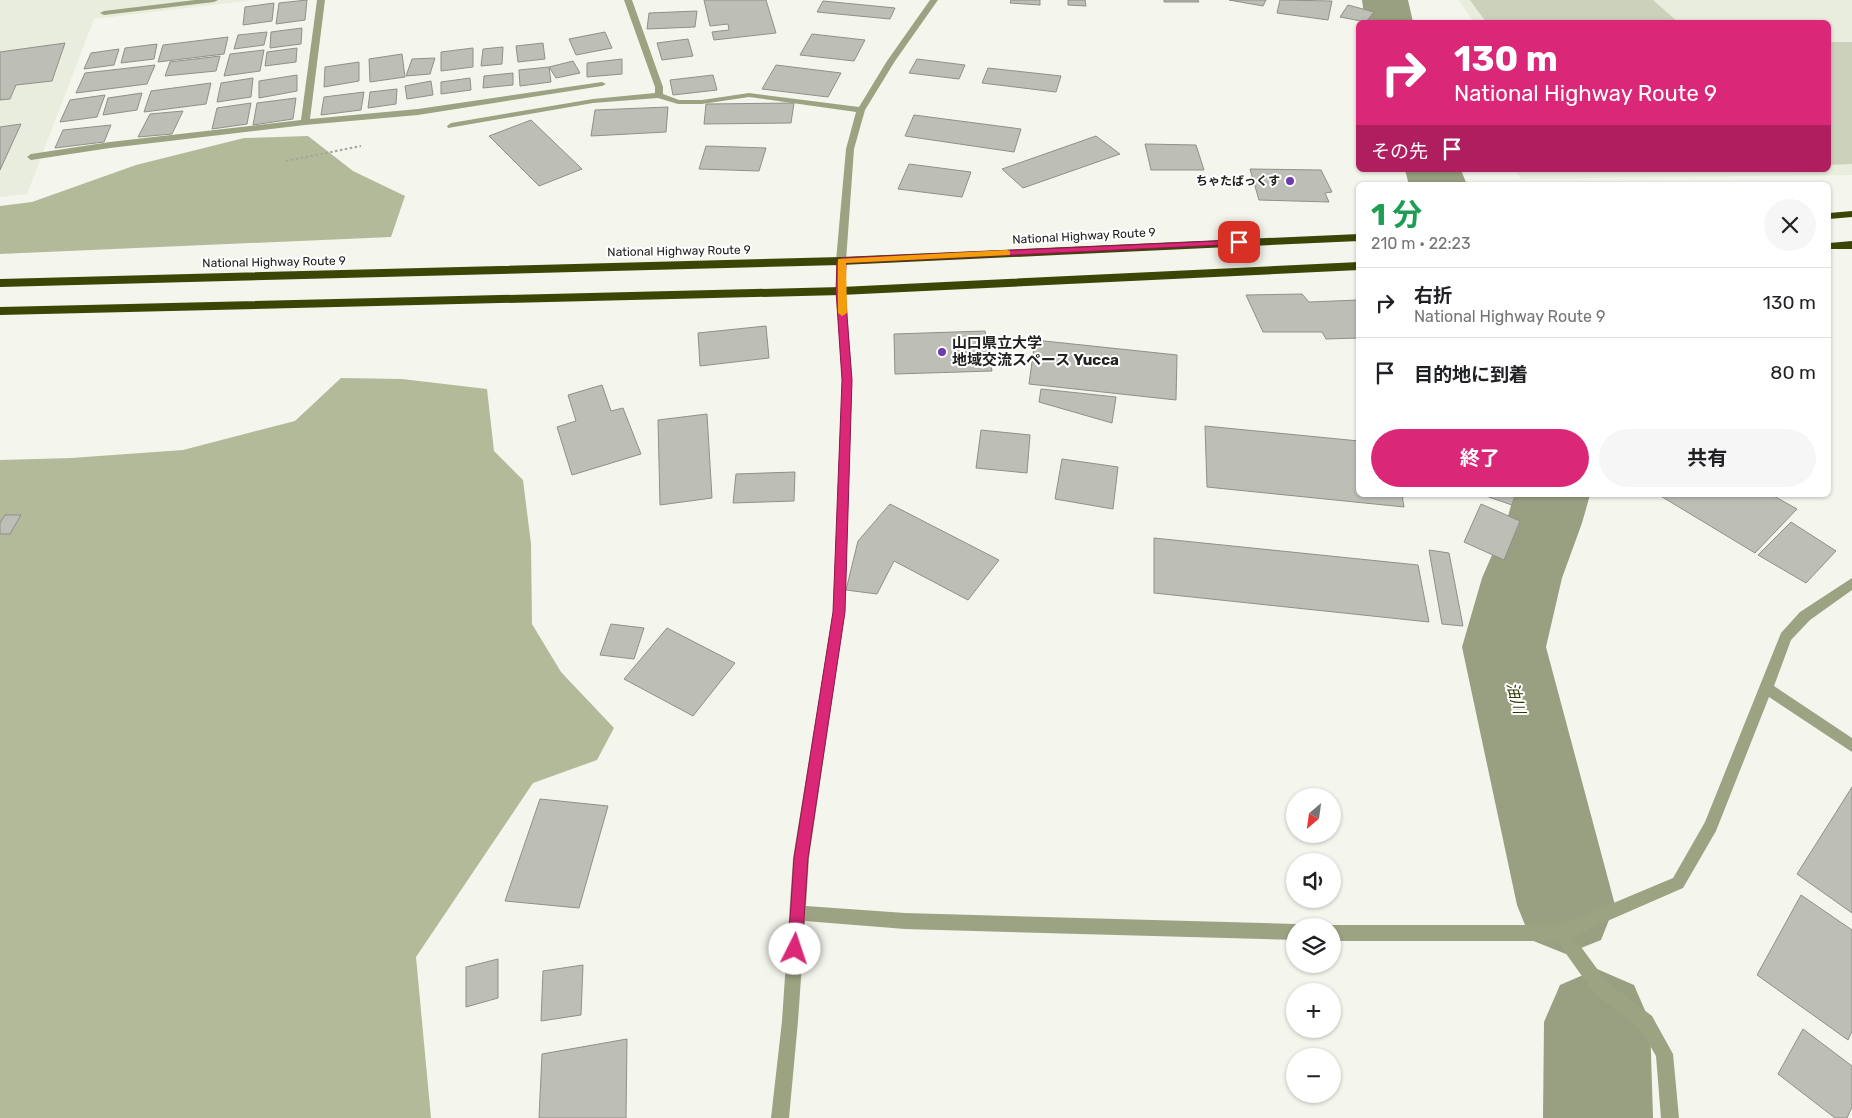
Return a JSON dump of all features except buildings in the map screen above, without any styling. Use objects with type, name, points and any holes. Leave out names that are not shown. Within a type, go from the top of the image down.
[{"type":"highway","points":[[1831,216],[1852,214]]},
{"type":"highway","name":"National Highway Route 9","points":[[0,283],[841,261],[1356,237]]},
{"type":"highway","points":[[1831,246],[1852,245]]},
{"type":"highway","points":[[0,311],[841,291],[1356,266]]},
{"type":"street","points":[[104,14],[214,0]]},
{"type":"street","points":[[305,122],[320,0]]},
{"type":"street","points":[[628,0],[659,87],[659,95]]},
{"type":"street","points":[[780,1118],[801,858],[839,612],[847,380],[841,291],[841,261],[850,149],[861,110],[891,61],[934,0]]},
{"type":"street","points":[[31,157],[110,145],[305,122],[418,112],[602,84]]},
{"type":"street","points":[[451,126],[593,101],[659,95],[678,102],[702,102],[749,95],[861,110]]},
{"type":"street","points":[[1341,932],[1561,933],[1678,883],[1710,826],[1786,637],[1805,616],[1852,583]]},
{"type":"street","points":[[1766,688],[1852,746]]},
{"type":"street","points":[[797,913],[905,921],[1286,932]]},
{"type":"street","points":[[1561,933],[1600,987],[1646,1022],[1664,1054],[1670,1118]]},
{"type":"shaded area","points":[[0,0],[254,0],[94,19],[27,194],[0,197]]},
{"type":"shaded area","points":[[1458,0],[1852,0],[1852,175],[1521,179],[1517,172],[1831,172],[1831,20],[1473,20]]},
{"type":"shaded area","points":[[1470,0],[1653,0],[1676,20],[1485,20]]},
{"type":"shaded area","points":[[1831,42],[1852,42],[1852,164],[1831,165]]},
{"type":"green space","points":[[308,136],[353,171],[405,196],[391,237],[0,254],[0,206],[32,202],[136,165],[244,138]]},
{"type":"green space","points":[[341,378],[402,379],[487,389],[494,451],[523,480],[531,544],[532,624],[561,672],[614,728],[597,760],[533,783],[416,957],[431,1118],[0,1118],[0,460],[71,458],[183,450],[295,421]]},
{"type":"waterway","name":"油川","points":[[1385,0],[1389,20]]},
{"type":"waterway","name":"油川","points":[[1434,172],[1437,182]]},
{"type":"waterway","name":"油川","points":[[1551,497],[1544,523],[1522,578],[1504,647],[1566,905]]},
{"type":"waterway","name":"油川","points":[[1597,1022],[1598,1118]]},
{"type":"slow traffic","points":[[842,313],[841,261],[1007,253]]},
{"type":"place","name":"ちゃたばっくす","points":[[1290,181]]},
{"type":"place","name":"山口県立大学 地域交流スペース Yucca","points":[[942,352]]},
{"type":"route","points":[[795,949],[801,858],[839,612],[847,380],[841,291],[841,261],[1239,242]]}]
